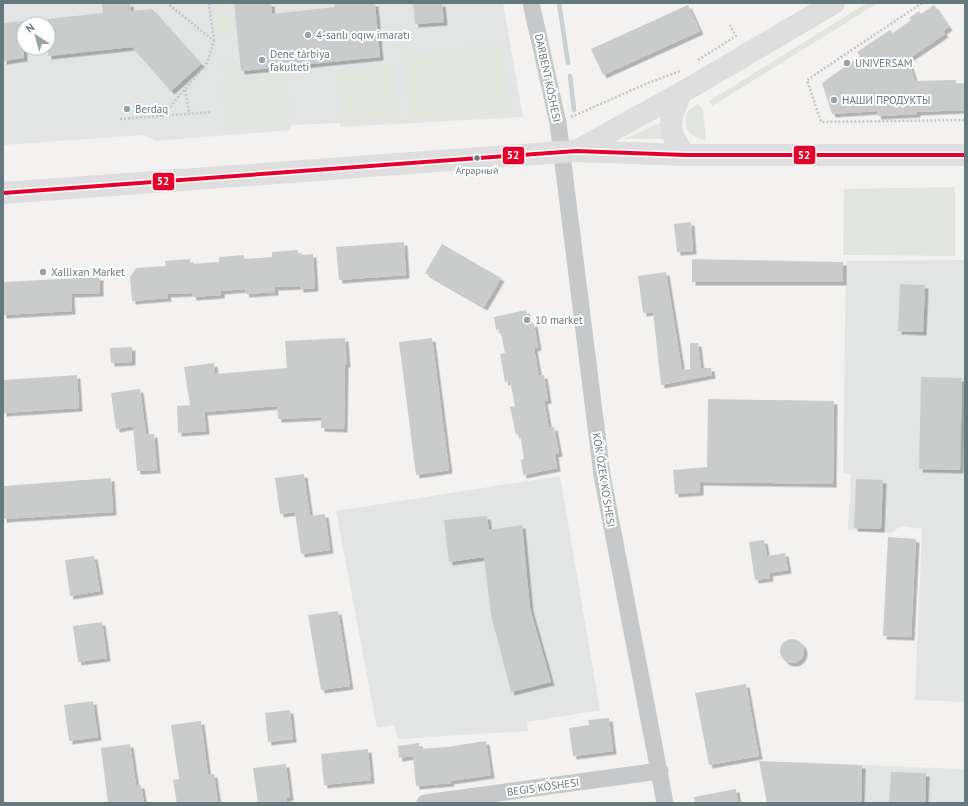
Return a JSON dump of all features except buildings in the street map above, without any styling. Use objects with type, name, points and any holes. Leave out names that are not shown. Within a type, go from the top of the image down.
[{"type":"main road","points":[[569,152],[681,93],[834,3]]},
{"type":"main road","points":[[681,93],[671,118],[670,129],[675,142],[685,155]]},
{"type":"main road","points":[[3,193],[569,152],[685,155],[965,155]]},
{"type":"street","name":"DARBENT KÓSHESI","points":[[532,3],[558,123],[569,152]]},
{"type":"street","name":"KÓK ÓZEK KO'SHESI","points":[[569,152],[602,475],[666,803]]},
{"type":"street","name":"BEGIS KÓSHESI","points":[[425,803],[660,771]]},
{"type":"path","points":[[167,3],[214,42]]},
{"type":"path","points":[[162,116],[207,64],[214,42],[209,3]]},
{"type":"path","points":[[922,3],[807,80],[821,122],[965,120]]},
{"type":"path","points":[[696,61],[736,36],[730,25]]},
{"type":"path","points":[[558,123],[584,113],[648,83],[683,70]]},
{"type":"path","points":[[184,89],[189,113]]},
{"type":"path","points":[[120,119],[212,112]]},
{"type":"shaded area","points":[[3,3],[503,3],[523,117],[340,127],[340,123],[290,125],[290,130],[156,141],[144,135],[3,145]]},
{"type":"shaded area","points":[[214,3],[229,3],[232,38],[217,39]]},
{"type":"shaded area","points":[[867,3],[878,3],[712,106],[709,101]]},
{"type":"shaded area","points":[[500,44],[510,115],[410,121],[405,55]]},
{"type":"shaded area","points":[[234,57],[235,71],[219,72],[218,58]]},
{"type":"shaded area","points":[[394,65],[398,121],[342,125],[337,70]]},
{"type":"shaded area","points":[[286,74],[291,127],[226,130],[222,79]]},
{"type":"shaded area","points":[[698,104],[703,110],[706,140],[690,134],[686,127],[688,110]]},
{"type":"shaded area","points":[[666,120],[668,139],[624,139]]},
{"type":"shaded area","points":[[955,187],[955,256],[843,255],[844,189]]},
{"type":"shaded area","points":[[965,260],[965,702],[915,700],[922,529],[901,526],[891,533],[848,530],[851,474],[843,473],[846,261]]},
{"type":"shaded area","points":[[560,476],[600,710],[527,722],[528,731],[398,739],[394,725],[377,728],[336,511]]},
{"type":"shaded area","points":[[862,765],[965,769],[965,803],[861,803]]},
{"type":"waterway","points":[[559,3],[568,63]]},
{"type":"waterway","points":[[570,76],[574,110]]},
{"type":"transit line","name":"52","points":[[3,193],[576,151],[685,155],[965,155]]},
{"type":"place","name":"4-sanlı oqıw imaratı","points":[[308,35]]},
{"type":"place","name":"Dene tárbiya fakulteti","points":[[262,60]]},
{"type":"place","name":"UNIVERSAM","points":[[847,63]]},
{"type":"place","name":"НАШИ ПРОДУКТЫ","points":[[834,100]]},
{"type":"place","name":"Berdaq","points":[[127,109]]},
{"type":"place","name":"Аграрный","points":[[477,158]]},
{"type":"place","name":"Xallixan Market","points":[[43,272]]},
{"type":"place","name":"10 market","points":[[527,320]]}]
